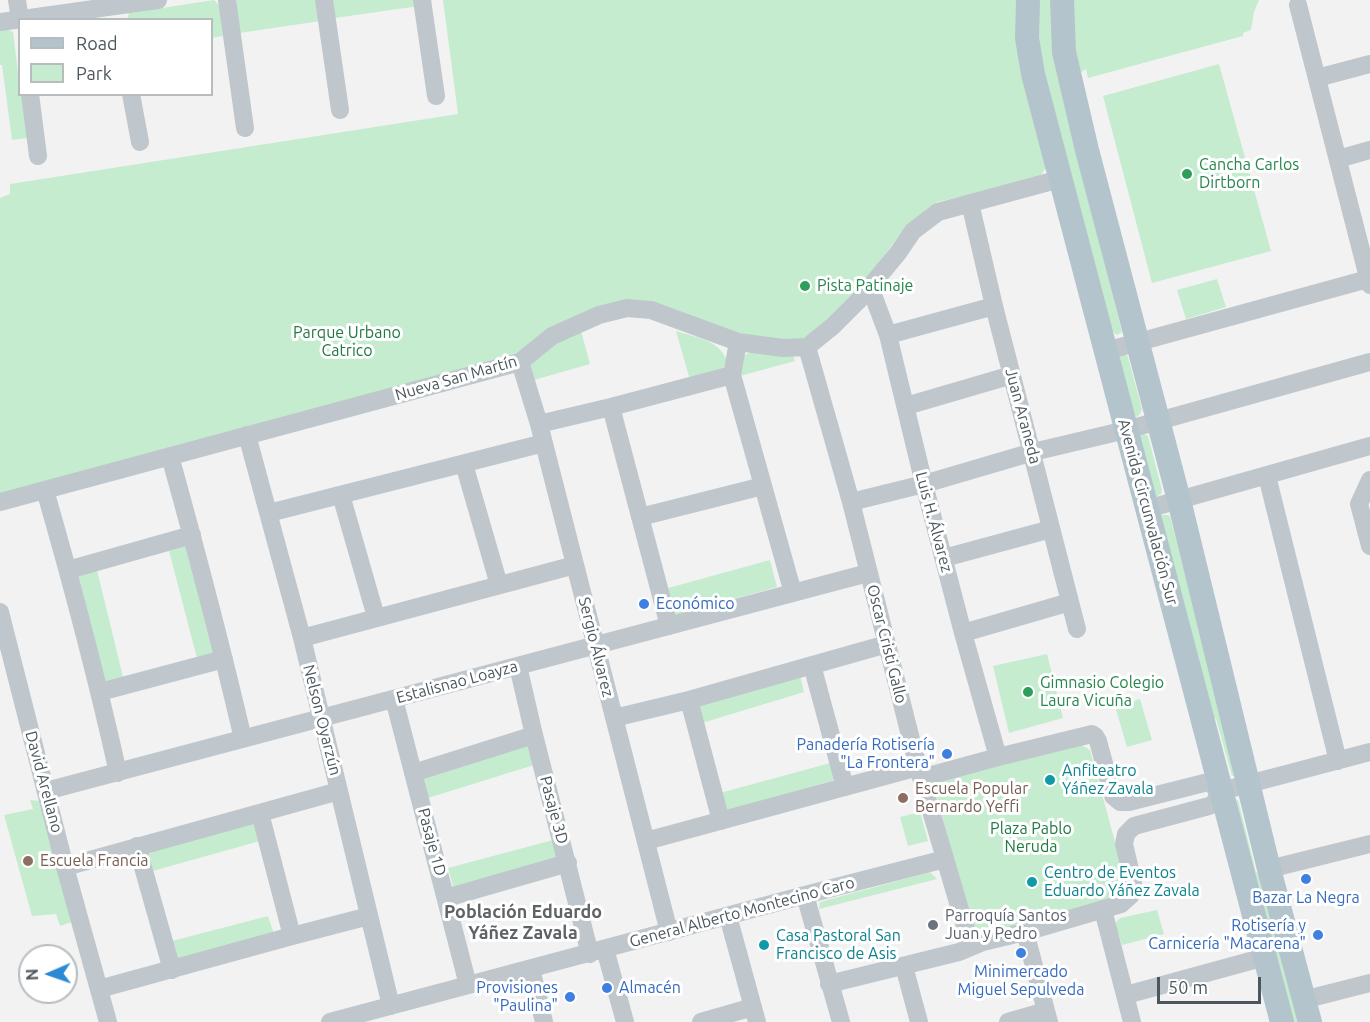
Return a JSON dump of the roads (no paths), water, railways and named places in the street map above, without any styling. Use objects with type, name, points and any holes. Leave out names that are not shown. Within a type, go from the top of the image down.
[{"type":"main road","name":"Avenida Circunvalación Sur","points":[[1028,0],[1028,38],[1033,74],[1282,1022]]},
{"type":"main road","name":"Avenida Circunvalación Sur","points":[[1062,0],[1064,52],[1087,150],[1179,500],[1306,1011]]},
{"type":"street","points":[[17,0],[20,18]]},
{"type":"street","points":[[36,18],[117,8],[158,0]]},
{"type":"street","points":[[227,0],[245,128]]},
{"type":"street","points":[[324,0],[340,110]]},
{"type":"street","points":[[422,0],[436,96]]},
{"type":"street","points":[[1106,351],[1369,282],[1364,237],[1338,159],[1298,5]]},
{"type":"street","points":[[0,22],[18,20]]},
{"type":"street","points":[[1317,78],[1370,64]]},
{"type":"street","points":[[30,96],[38,156]]},
{"type":"street","points":[[132,96],[140,142]]},
{"type":"street","points":[[1338,159],[1370,150]]},
{"type":"street","points":[[807,347],[833,326],[859,300],[914,231],[938,212],[1060,179]]},
{"type":"street","name":"Juan Araneda","points":[[970,203],[994,306],[1077,629]]},
{"type":"street","name":"Luis H. Álvarez","points":[[870,287],[888,335],[924,484],[998,757]]},
{"type":"street","points":[[888,335],[994,306]]},
{"type":"street","name":"Nueva San Martín","points":[[0,502],[520,362],[552,336],[599,315],[627,308],[651,310],[738,342],[783,348],[807,347]]},
{"type":"street","points":[[738,342],[732,375],[793,593]]},
{"type":"street","name":"Oscar Cristi Gallo","points":[[807,347],[851,502],[920,772],[945,859],[976,941]]},
{"type":"street","name":"Sergio Álvarez","points":[[520,362],[544,443],[669,932]]},
{"type":"street","points":[[851,502],[1370,363]]},
{"type":"street","points":[[539,424],[732,375]]},
{"type":"street","points":[[906,406],[1012,375]]},
{"type":"street","points":[[611,407],[669,626]]},
{"type":"street","name":"Nelson Oyarzún","points":[[247,435],[302,638],[391,1006]]},
{"type":"street","points":[[269,513],[544,443]]},
{"type":"street","points":[[1147,509],[1370,446]]},
{"type":"street","points":[[170,456],[243,739]]},
{"type":"street","points":[[464,464],[498,585]]},
{"type":"street","points":[[1267,476],[1338,761]]},
{"type":"street","points":[[1370,480],[1359,504],[1370,546]]},
{"type":"street","points":[[640,517],[763,486]]},
{"type":"street","points":[[45,490],[100,692],[118,773]]},
{"type":"street","points":[[341,495],[376,617]]},
{"type":"street","points":[[944,558],[1052,529]]},
{"type":"street","points":[[68,570],[192,535]]},
{"type":"street","points":[[302,638],[575,565]]},
{"type":"street","name":"Estalisnao Loayza","points":[[46,791],[868,573]]},
{"type":"street","points":[[963,633],[1070,602]]},
{"type":"street","name":"David Arellano","points":[[0,612],[65,867],[108,1022]]},
{"type":"street","points":[[614,718],[689,700],[887,644]]},
{"type":"street","points":[[100,692],[224,659]]},
{"type":"street","points":[[812,665],[845,787]]},
{"type":"street","name":"Pasaje 3D","points":[[518,666],[568,863],[597,951],[625,1022]]},
{"type":"street","name":"Pasaje 1D","points":[[394,699],[468,985]]},
{"type":"street","points":[[689,700],[721,821]]},
{"type":"street","points":[[646,841],[845,787],[998,757],[1092,734],[1098,741],[1113,796],[1120,802],[1129,802],[1208,782],[1220,791]]},
{"type":"street","points":[[414,773],[534,735]]},
{"type":"street","points":[[1220,791],[1370,752]]},
{"type":"street","points":[[65,867],[339,791]]},
{"type":"street","points":[[829,984],[959,952],[976,941],[1025,932],[1120,904],[1131,895],[1133,882],[1124,844],[1126,834],[1134,826],[1209,806],[1215,803],[1220,791]]},
{"type":"street","points":[[260,813],[292,936]]},
{"type":"street","points":[[137,846],[172,970]]},
{"type":"street","points":[[1269,869],[1369,848]]},
{"type":"street","name":"General Alberto Montecino Caro","points":[[330,1022],[945,859]]},
{"type":"street","points":[[446,898],[568,863]]},
{"type":"street","points":[[805,895],[841,1022]]},
{"type":"street","points":[[1103,910],[1132,1022]]},
{"type":"street","points":[[99,990],[369,916]]},
{"type":"street","points":[[701,1022],[755,1015],[728,916]]},
{"type":"street","points":[[1008,1022],[1047,1017],[1025,932]]},
{"type":"street","points":[[1126,995],[1265,957]]},
{"type":"street","points":[[904,966],[919,1022]]},
{"type":"street","points":[[531,969],[544,1022]]},
{"type":"street","points":[[1306,1011],[1370,983]]},
{"type":"place","name":"Cancha Carlos Dirtborn","points":[[1187,174]]},
{"type":"place","name":"Pista Patinaje","points":[[805,286]]},
{"type":"place","name":"Económico","points":[[644,604]]},
{"type":"place","name":"Gimnasio Colegio Laura Vicuña","points":[[1028,692]]},
{"type":"place","name":"Panadería Rotisería \"La Frontera\"","points":[[947,754]]},
{"type":"place","name":"Anfiteatro Yáñez Zavala","points":[[1050,780]]},
{"type":"place","name":"Escuela Popular Bernardo Yeffi","points":[[903,798]]},
{"type":"place","name":"Escuela Francia","points":[[28,861]]},
{"type":"place","name":"Bazar La Negra","points":[[1306,879]]},
{"type":"place","name":"Centro de Eventos Eduardo Yáñez Zavala","points":[[1032,882]]},
{"type":"place","name":"Parroquía Santos Juan y Pedro","points":[[933,925]]},
{"type":"place","name":"Rotisería y Carnicería \"Macarena\"","points":[[1318,935]]},
{"type":"place","name":"Casa Pastoral San Francisco de Asis","points":[[764,945]]},
{"type":"place","name":"Minimercado Miguel Sepulveda","points":[[1021,953]]},
{"type":"place","name":"Almacén","points":[[607,988]]},
{"type":"place","name":"Provisiones \"Paulina\"","points":[[570,997]]},
{"type":"district","name":"Población Eduardo Yáñez Zavala","points":[[523,922]]},
{"type":"park label","name":"Parque Urbano Catrico","points":[[347,342]]},
{"type":"park label","name":"Plaza Pablo Neruda","points":[[1031,838]]}]
